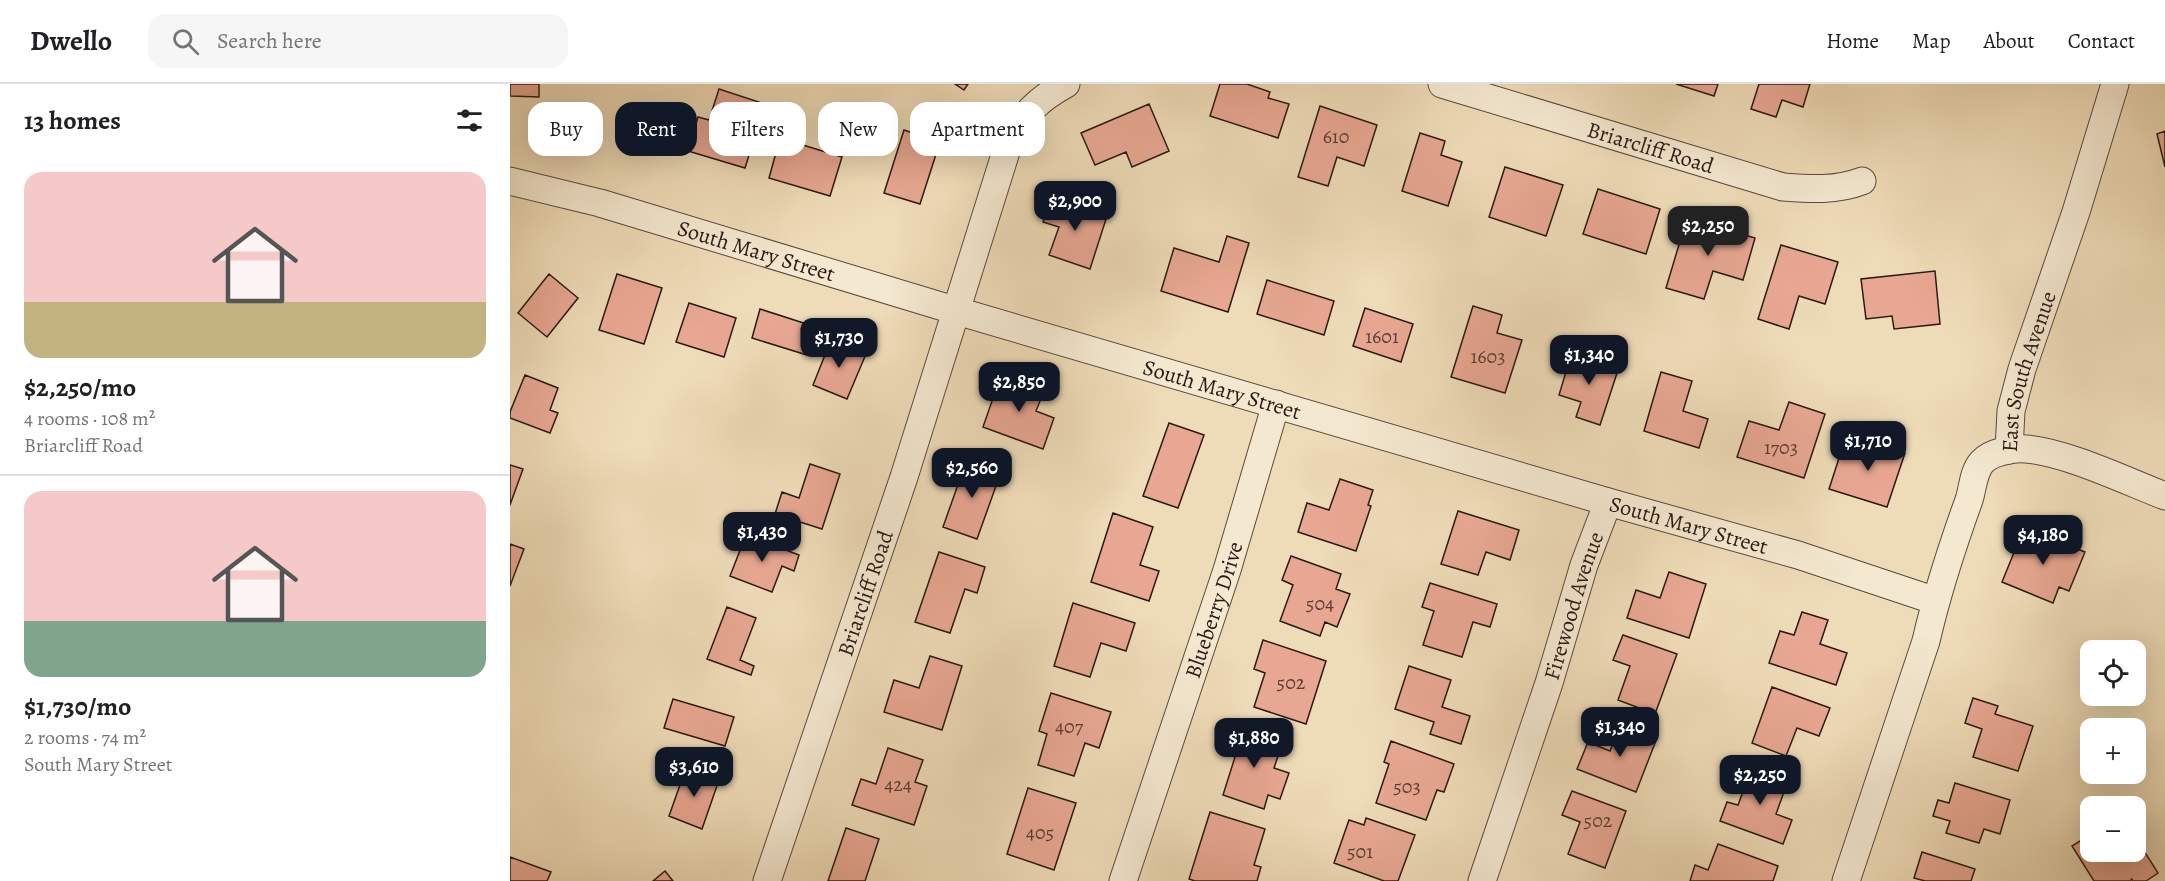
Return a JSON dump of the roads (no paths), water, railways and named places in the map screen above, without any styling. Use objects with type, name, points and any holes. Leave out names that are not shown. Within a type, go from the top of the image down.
[{"type":"street","name":"Briarcliff Road","points":[[766,881],[904,477],[1009,142],[1022,118],[1036,104],[1066,84]]},
{"type":"street","name":"Briarcliff Road","points":[[1442,84],[1783,187],[1819,190],[1862,182]]},
{"type":"street","name":"East South Avenue","points":[[1846,881],[1926,641],[1935,601],[1970,498],[1974,477],[1982,462],[1990,456],[2009,450],[2011,411],[2022,369],[2076,212],[2115,84]]},
{"type":"street","name":"South Mary Street","points":[[510,182],[600,203],[957,311],[1608,502],[1798,555],[1935,601]]},
{"type":"street","name":"Blueberry Drive","points":[[1123,881],[1227,570],[1276,404]]},
{"type":"street","points":[[2009,450],[2026,449],[2054,455],[2165,496]]},
{"type":"street","name":"Firewood Avenue","points":[[1482,881],[1549,683],[1584,565],[1608,502]]}]
